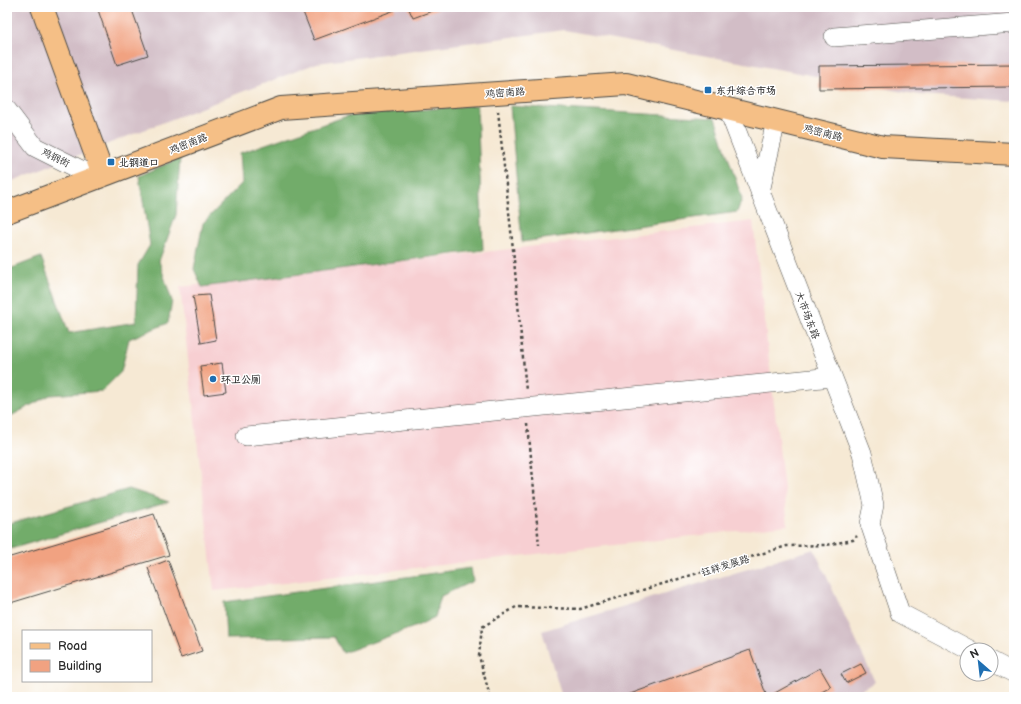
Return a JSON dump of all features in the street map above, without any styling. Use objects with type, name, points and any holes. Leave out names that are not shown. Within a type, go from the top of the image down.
[{"type":"main road","points":[[42,7],[100,176]]},
{"type":"main road","name":"鸡密南路","points":[[7,212],[281,108],[626,84],[883,147],[1014,154]]},
{"type":"street","points":[[834,38],[1014,22]]},
{"type":"street","name":"大市场东路","points":[[728,109],[862,453],[874,505],[870,524]]},
{"type":"street","name":"鸡钢街","points":[[7,110],[35,147],[100,176]]},
{"type":"street","points":[[760,192],[776,121]]},
{"type":"street","points":[[246,436],[832,377]]},
{"type":"street","points":[[870,524],[900,613],[959,644]]},
{"type":"street","points":[[999,665],[1014,673]]},
{"type":"path","points":[[496,93],[525,377]]},
{"type":"path","points":[[531,457],[539,545]]},
{"type":"path","name":"钰祥发展路","points":[[490,697],[479,656],[482,627],[516,607],[580,609],[787,546],[826,545],[853,540],[870,524]]},
{"type":"shaded area","points":[[7,7],[1014,7],[1014,101],[920,95],[564,30],[317,63],[7,183]]},
{"type":"shaded area","points":[[753,221],[788,525],[214,591],[180,287]]},
{"type":"shaded area","points":[[814,549],[875,682],[848,697],[562,697],[542,631]]},
{"type":"green space","points":[[477,105],[483,250],[202,287],[194,269],[203,223],[242,183],[240,153],[347,116]]},
{"type":"green space","points":[[510,106],[715,118],[742,199],[737,212],[522,242]]},
{"type":"green space","points":[[180,158],[176,215],[159,261],[172,301],[168,323],[129,339],[121,372],[102,391],[50,395],[7,418],[7,270],[41,257],[69,333],[136,322],[138,265],[150,245],[139,176]]},
{"type":"green space","points":[[129,489],[169,502],[7,550],[7,524]]},
{"type":"green space","points":[[471,568],[473,581],[441,596],[435,617],[417,626],[343,653],[334,637],[226,639],[224,602]]},
{"type":"building","points":[[97,7],[131,7],[148,55],[117,65]]},
{"type":"building","points":[[301,7],[394,7],[395,10],[314,40]]},
{"type":"building","points":[[408,7],[443,7],[413,18]]},
{"type":"building","points":[[1014,64],[1014,87],[819,89],[819,66]]},
{"type":"building","points":[[209,295],[216,340],[201,343],[193,296]]},
{"type":"building","name":"环卫公厕","points":[[222,363],[226,392],[204,395],[200,366]]},
{"type":"building","points":[[154,514],[169,555],[7,604],[7,558]]},
{"type":"building","points":[[168,560],[202,651],[181,658],[148,568]]},
{"type":"building","points":[[750,650],[767,697],[622,697]]},
{"type":"building","points":[[861,664],[866,673],[846,683],[841,674]]},
{"type":"building","points":[[820,668],[831,687],[812,697],[774,697],[773,694]]},
{"type":"place","name":"东升综合市场","points":[[708,90]]},
{"type":"place","name":"北钢道口","points":[[111,162]]},
{"type":"place","name":"环卫公厕","points":[[213,379]]}]
